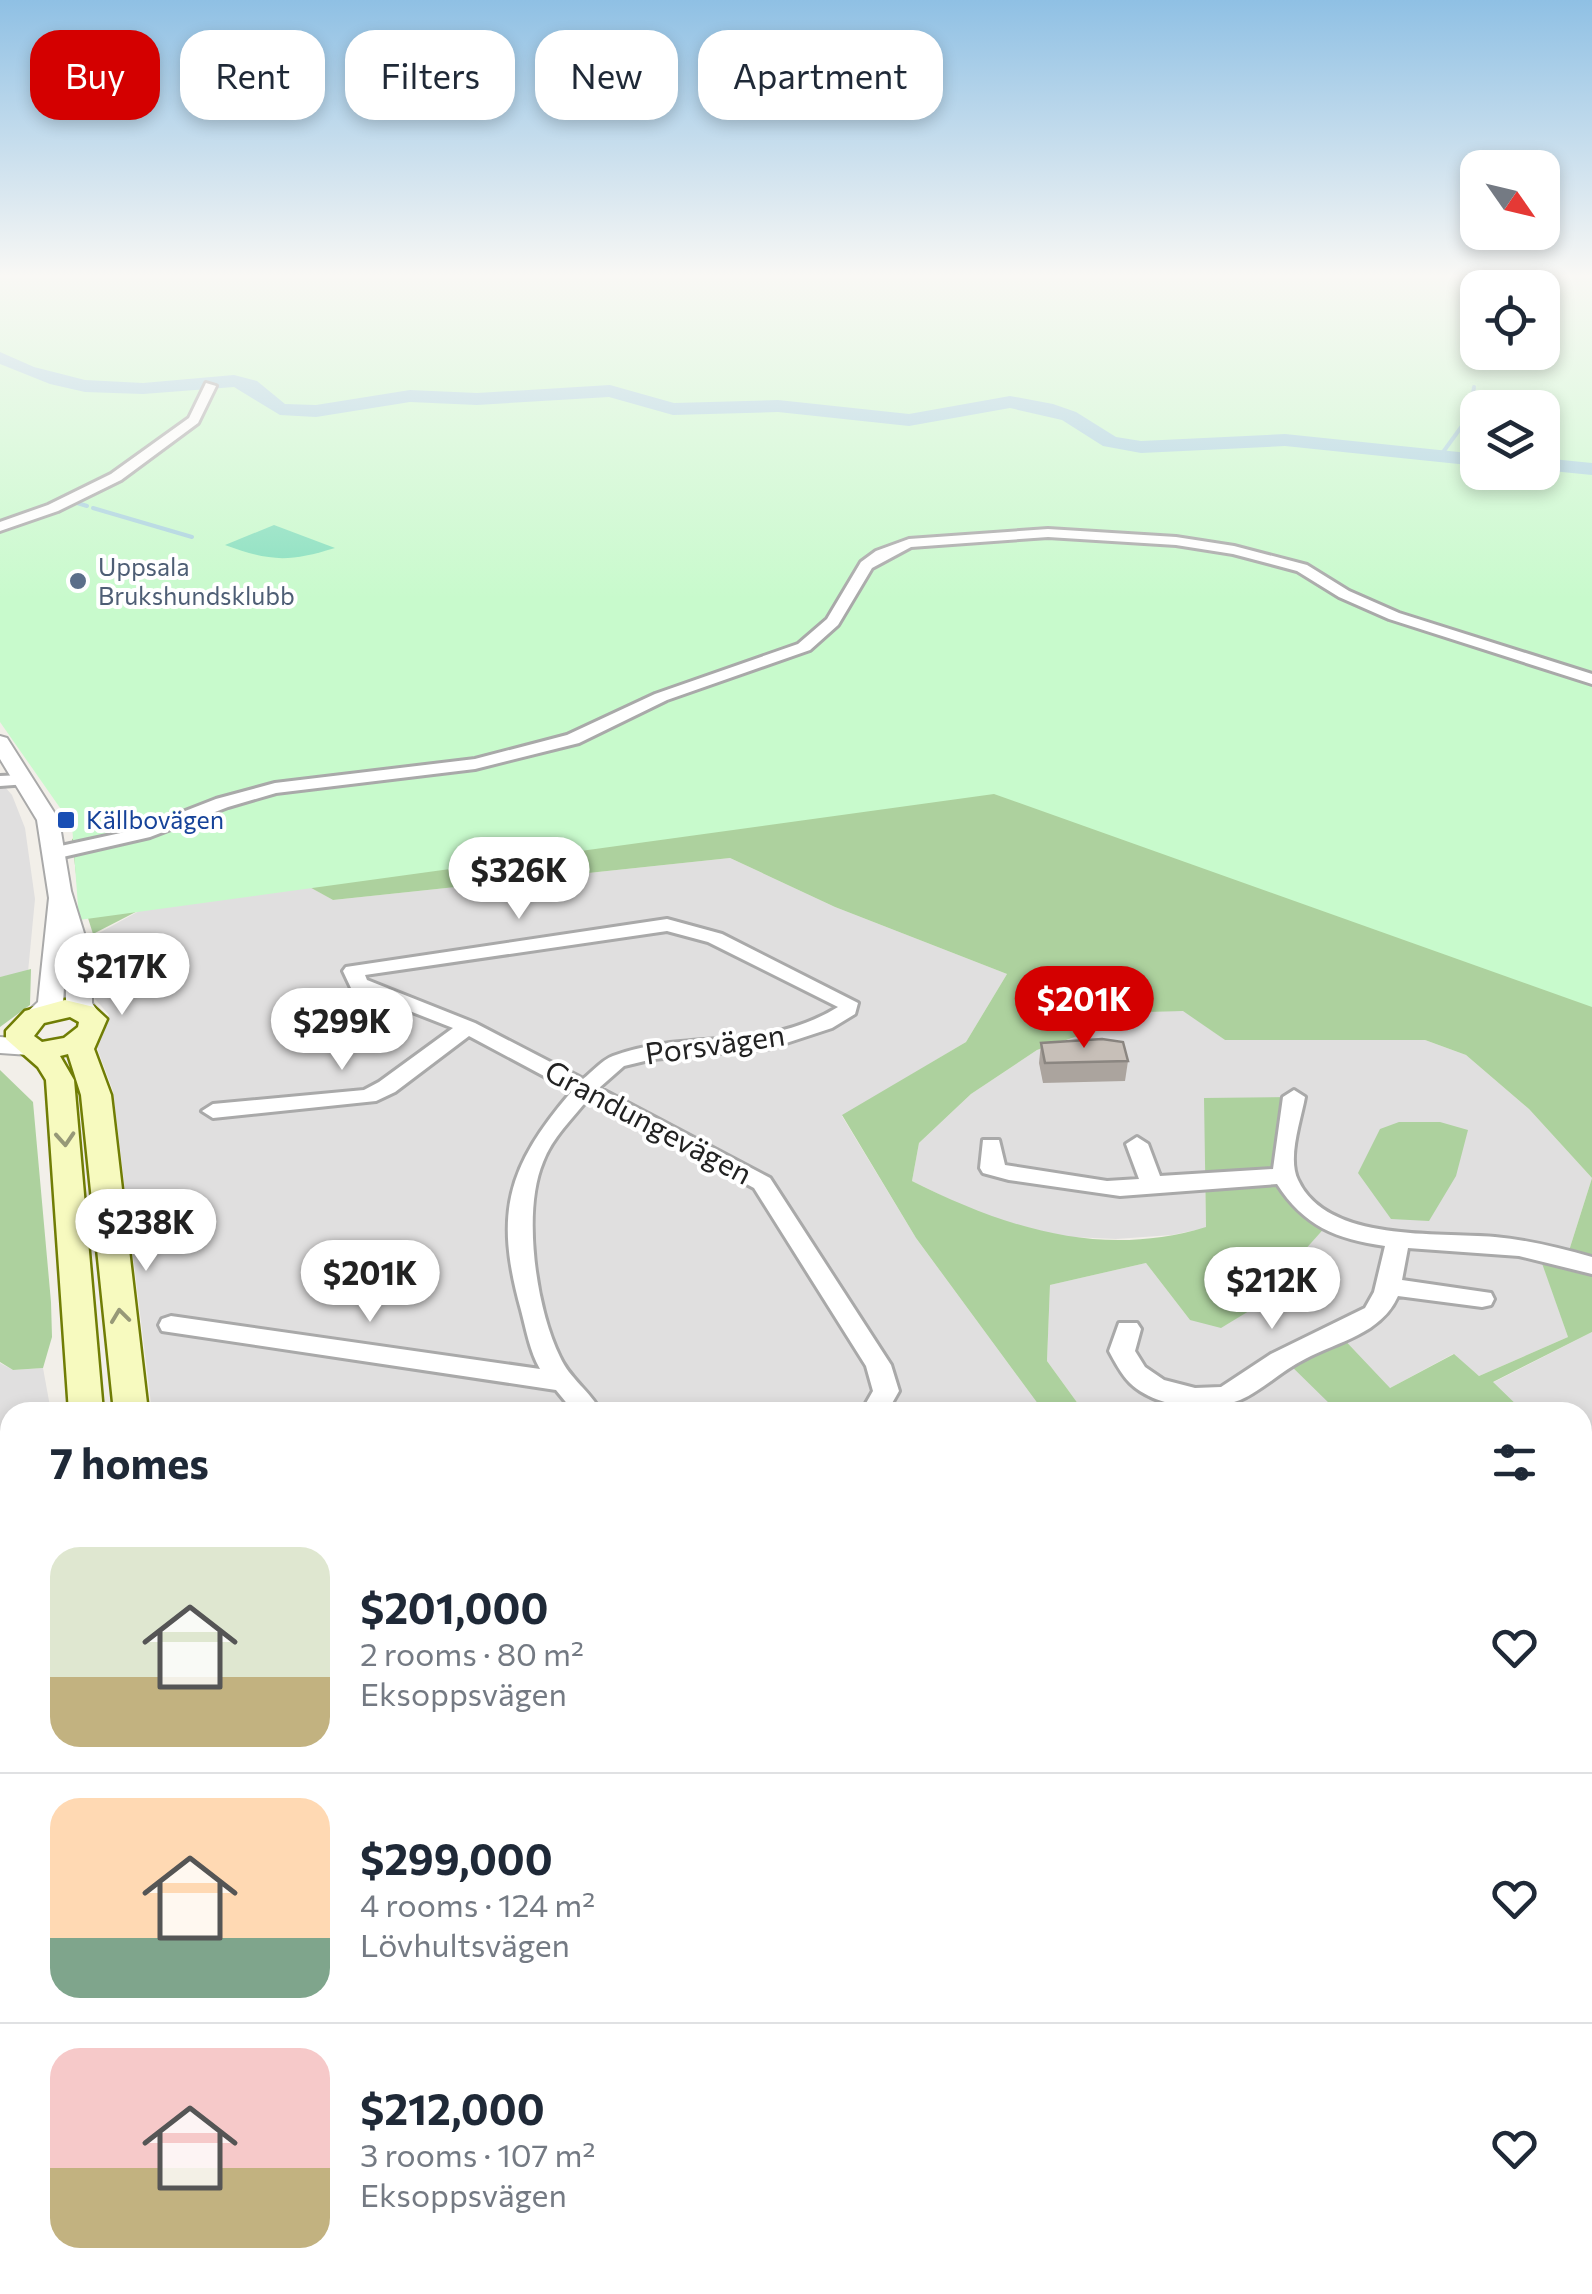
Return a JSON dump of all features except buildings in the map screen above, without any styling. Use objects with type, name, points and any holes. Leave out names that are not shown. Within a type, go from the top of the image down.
[{"type":"main road","points":[[21,1036],[64,1008],[87,1023]]},
{"type":"main road","points":[[21,1036],[72,1045],[87,1023]]},
{"type":"main road","points":[[87,1023],[80,1049],[96,1095],[130,1402]]},
{"type":"main road","points":[[21,1036],[50,1062],[60,1080],[85,1402]]},
{"type":"street","points":[[0,527],[66,502],[116,477],[194,420],[210,386]]},
{"type":"street","points":[[54,853],[144,834],[222,803],[275,788],[475,764],[573,739],[660,697],[804,646],[834,622],[866,565],[881,554],[910,543],[1048,533],[1176,541],[1234,550],[1302,568],[1344,594],[1394,616],[1592,680]]},
{"type":"street","points":[[0,742],[11,780],[48,820],[59,890],[80,958],[79,1003],[87,1023]]},
{"type":"street","points":[[21,1036],[50,1004],[59,890]]},
{"type":"street","name":"Porsvägen","points":[[353,971],[668,926],[686,928],[848,1003],[848,1010],[825,1024],[771,1042],[617,1060],[584,1091]]},
{"type":"street","name":"Grandungevägen","points":[[353,971],[358,984],[468,1027],[762,1183],[878,1364],[886,1391],[880,1402]]},
{"type":"street","points":[[213,1111],[368,1096],[387,1087],[468,1027]]},
{"type":"street","points":[[580,1402],[561,1380],[539,1341],[523,1280],[523,1192],[532,1162],[548,1134],[584,1091]]},
{"type":"street","points":[[1294,1097],[1284,1176],[1298,1201],[1328,1224],[1398,1239],[1497,1245],[1592,1266]]},
{"type":"street","points":[[1137,1144],[1152,1184]]},
{"type":"street","points":[[991,1146],[991,1168],[1006,1174],[1041,1176],[1103,1190],[1284,1176]]},
{"type":"street","points":[[1128,1330],[1122,1351],[1141,1382],[1181,1396],[1216,1400],[1260,1377],[1283,1358],[1364,1320],[1379,1308],[1398,1239]]},
{"type":"street","points":[[1387,1286],[1482,1299]]},
{"type":"street","points":[[171,1325],[561,1380]]},
{"type":"shaded area","points":[[0,787],[12,795],[25,828],[35,899],[28,972],[0,977]]},
{"type":"shaded area","points":[[730,858],[835,907],[1007,974],[966,1042],[842,1116],[916,1238],[1037,1402],[151,1402],[113,1091],[96,1045],[109,1015],[95,999],[95,955],[90,938],[159,900],[296,879],[333,900]]},
{"type":"shaded area","points":[[1183,1010],[1225,1040],[1425,1040],[1466,1055],[1529,1109],[1592,1178],[1567,1257],[1539,1253],[1568,1337],[1479,1376],[1453,1354],[1354,1402],[1077,1402],[1047,1361],[1050,1285],[1146,1263],[1190,1320],[1290,1286],[1303,1252],[1327,1224],[1205,1143],[1206,1228],[1172,1235],[1116,1239],[1049,1236],[971,1210],[912,1181],[919,1143],[971,1094],[1037,1050],[1148,1012]]},
{"type":"shaded area","points":[[1592,1332],[1592,1402],[1513,1402],[1492,1383]]},
{"type":"shaded area","points":[[0,1363],[13,1370],[43,1368],[49,1402],[0,1402]]},
{"type":"green space","points":[[0,385],[1592,385],[1592,1007],[994,794],[79,920],[72,825],[0,722]]},
{"type":"green space","points":[[1560,473],[1592,474],[1592,1178],[1529,1109],[1466,1055],[1425,1040],[1225,1040],[1183,1011],[1148,1012],[1037,1050],[971,1094],[919,1143],[912,1181],[983,1213],[1055,1234],[1129,1240],[1167,1236],[1206,1227],[1204,1098],[1294,1097],[1283,1176],[1328,1224],[1303,1252],[1290,1286],[1221,1328],[1190,1320],[1146,1263],[1050,1285],[1047,1361],[1077,1402],[1037,1402],[916,1238],[842,1115],[966,1042],[1007,974],[835,907],[730,858],[333,900],[295,879],[159,900],[93,934],[77,883],[72,839],[254,774],[1460,476],[1460,490],[1560,490]]},
{"type":"green space","points":[[274,525],[335,548],[280,558],[225,545]]},
{"type":"green space","points":[[31,969],[30,1005],[0,1027],[0,977]]},
{"type":"green space","points":[[0,1070],[33,1102],[51,1302],[52,1337],[43,1368],[13,1370],[0,1362]]},
{"type":"green space","points":[[1399,1122],[1440,1122],[1468,1130],[1456,1176],[1429,1221],[1391,1219],[1358,1173],[1380,1129]]},
{"type":"green space","points":[[1592,1178],[1592,1332],[1493,1382],[1514,1402],[1328,1402],[1283,1358],[1337,1332],[1390,1388],[1454,1354],[1479,1376],[1568,1337],[1538,1252],[1567,1257]]},
{"type":"waterway","points":[[80,385],[143,389],[193,385]]},
{"type":"waterway","points":[[250,385],[280,409],[316,411],[410,396],[477,399],[610,391],[673,409],[778,406],[909,420],[1010,402],[1046,408],[1069,416],[1110,442],[1141,447],[1285,440],[1460,458]]},
{"type":"waterway","points":[[1438,459],[1470,415],[1474,387]]},
{"type":"waterway","points":[[1560,466],[1592,469]]},
{"type":"waterway","points":[[74,502],[87,506]]},
{"type":"waterway","points":[[93,508],[192,537]]},
{"type":"place","name":"Uppsala Brukshundsklubb","points":[[78,581]]},
{"type":"place","name":"Källbovägen","points":[[66,820]]}]
